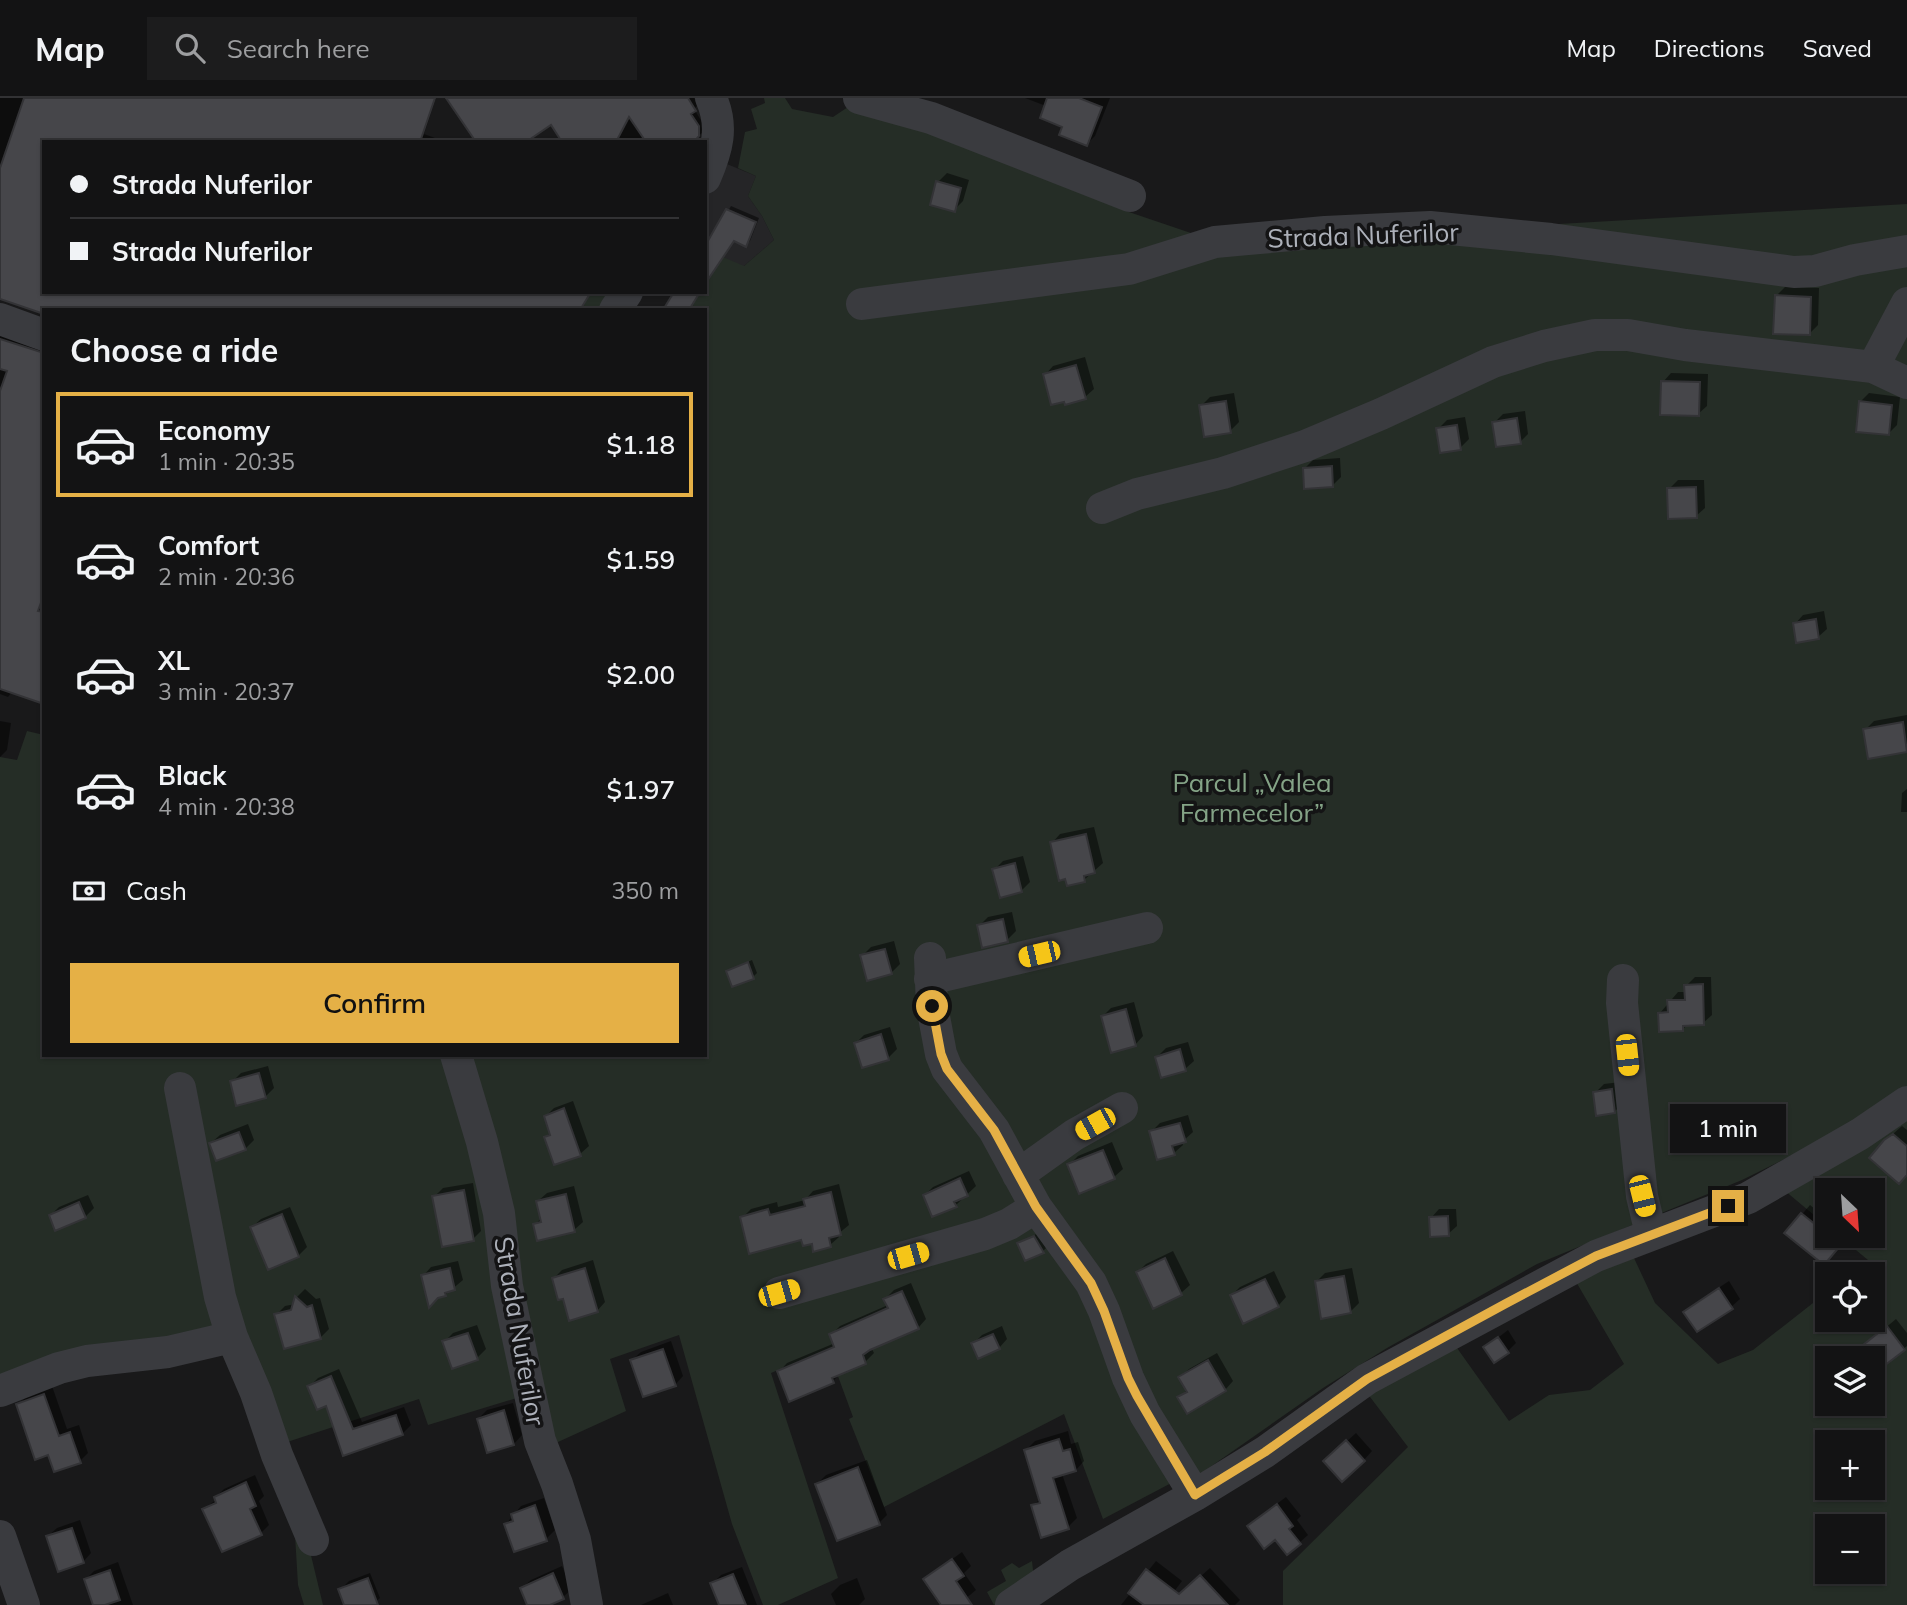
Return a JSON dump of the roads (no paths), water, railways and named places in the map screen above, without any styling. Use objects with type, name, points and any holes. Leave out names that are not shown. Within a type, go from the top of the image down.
[{"type":"street","points":[[710,168],[720,129],[711,98]]},
{"type":"street","points":[[859,98],[931,118],[1130,196]]},
{"type":"street","name":"Strada Nuferilor","points":[[862,304],[1129,269],[1215,242],[1351,231],[1430,227],[1551,239],[1794,272],[1815,271],[1855,260],[1907,251]]},
{"type":"street","points":[[1873,367],[1907,303]]},
{"type":"street","points":[[0,319],[42,334]]},
{"type":"street","points":[[1102,508],[1137,494],[1223,473],[1305,446],[1493,362],[1544,346],[1595,335],[1629,335],[1685,345],[1873,367],[1907,383]]},
{"type":"street","points":[[1147,928],[930,968],[941,1054],[947,1069],[994,1130],[1036,1207],[1091,1283],[1145,1414],[1195,1495]]},
{"type":"street","points":[[1623,980],[1622,1003],[1642,1196],[1651,1234]]},
{"type":"street","name":"Strada Nuferilor","points":[[457,1057],[482,1142],[499,1213],[507,1286],[540,1441],[575,1540],[587,1605]]},
{"type":"street","points":[[180,1088],[211,1258],[232,1337],[313,1540]]},
{"type":"street","points":[[1011,1605],[1070,1565],[1195,1495],[1265,1452],[1367,1379],[1596,1256],[1748,1198],[1860,1134],[1906,1103]]},
{"type":"street","points":[[1018,1175],[1074,1135],[1122,1108]]},
{"type":"street","points":[[779,1293],[985,1234],[1009,1224],[1036,1207]]},
{"type":"street","points":[[0,1391],[38,1375],[87,1361],[169,1352],[232,1337]]},
{"type":"street","points":[[0,1536],[24,1605]]},
{"type":"park label","name":"Parcul „Valea Farmecelor”","points":[[1252,797]]}]
